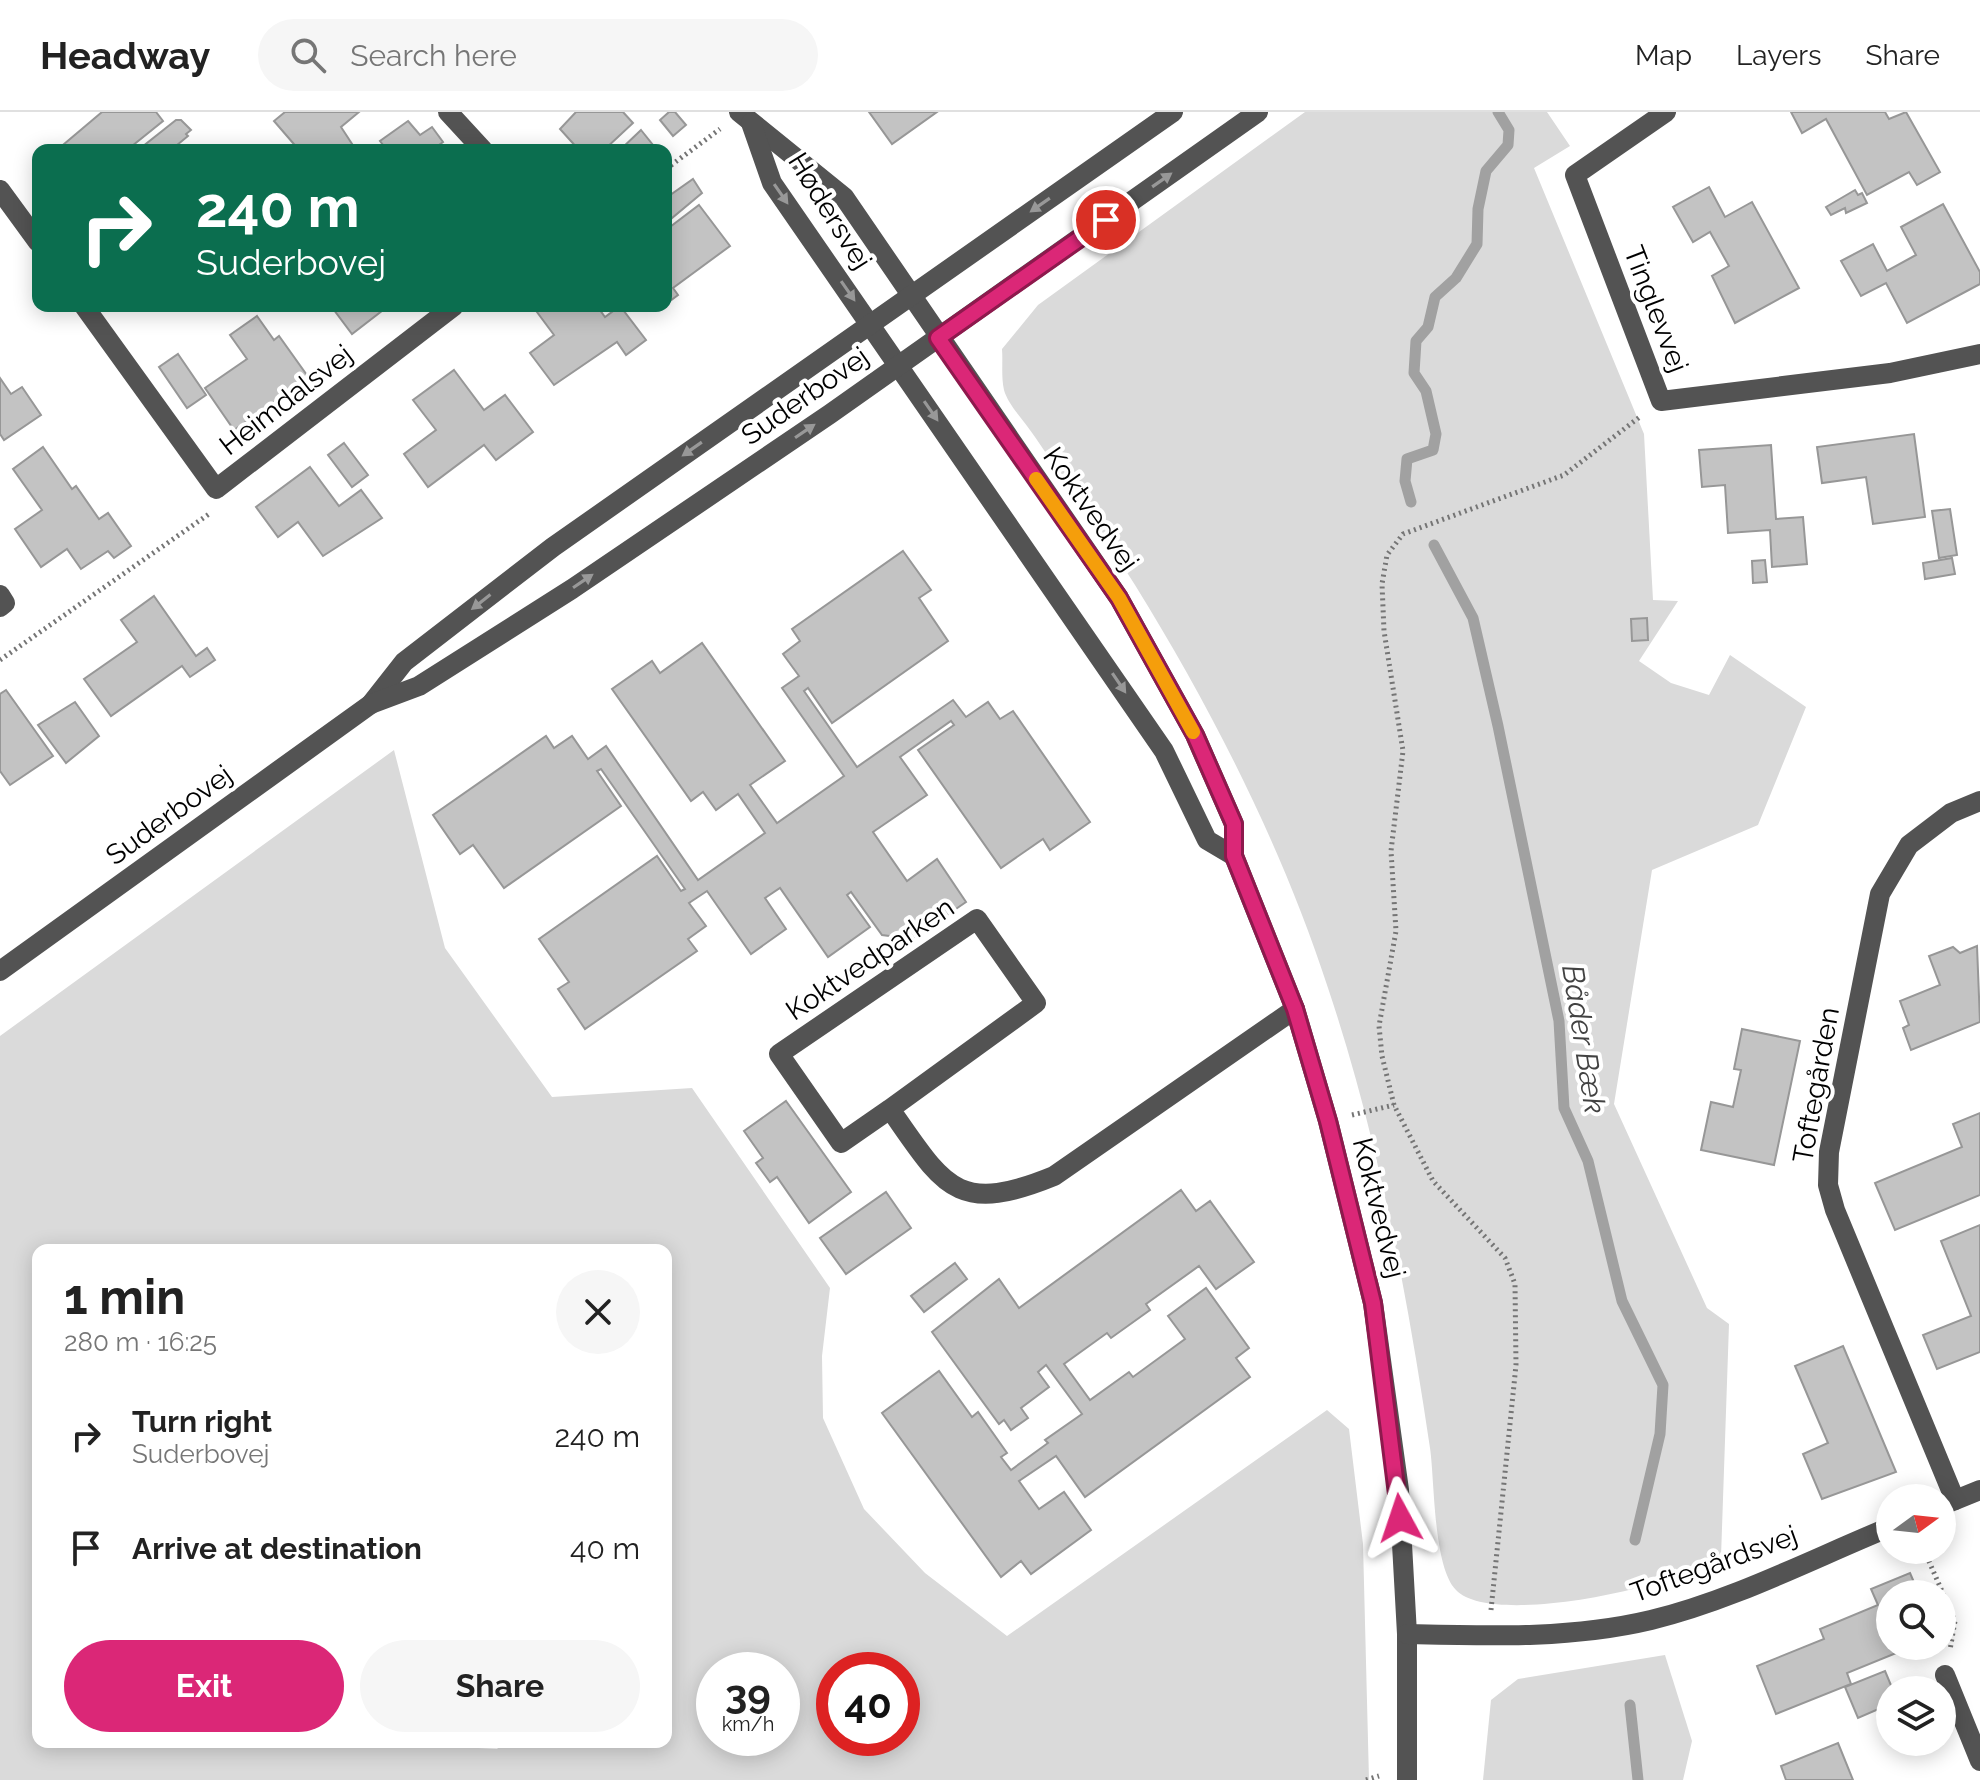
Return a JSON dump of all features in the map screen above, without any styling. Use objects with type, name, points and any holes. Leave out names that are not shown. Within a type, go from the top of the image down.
[{"type":"street","points":[[448,112],[477,144]]},
{"type":"street","name":"Suderbovej","points":[[371,704],[404,662],[540,556],[1173,112]]},
{"type":"street","name":"Suderbovej","points":[[0,971],[371,704],[419,686],[572,589],[899,366],[1258,112]]},
{"type":"street","name":"Tinglevvej","points":[[1666,112],[1575,175],[1661,401],[1890,373],[1980,354]]},
{"type":"street","name":"Hødersvej","points":[[743,116],[844,197],[911,296]]},
{"type":"street","name":"Hødersvej","points":[[743,116],[772,183],[870,324]]},
{"type":"street","points":[[0,190],[32,234]]},
{"type":"street","name":"Koktvedvej","points":[[911,296],[1119,598],[1195,735],[1234,824],[1234,856],[1295,1009],[1328,1121],[1373,1303],[1399,1490],[1407,1634],[1407,1780]]},
{"type":"street","name":"Heimdalsvej","points":[[88,312],[216,489],[446,312]]},
{"type":"street","points":[[870,324],[1164,751],[1207,840],[1234,856]]},
{"type":"street","points":[[0,595],[5,603],[0,607]]},
{"type":"street","name":"Toftegården","points":[[1941,1484],[1835,1210],[1828,1185],[1829,1152],[1880,894],[1909,845],[1951,813],[1980,801]]},
{"type":"street","name":"Koktvedparken","points":[[977,919],[1036,1003],[890,1109],[841,1143],[779,1054],[977,919]]},
{"type":"street","points":[[890,1109],[933,1171],[970,1195],[1014,1193],[1054,1176],[1295,1009]]},
{"type":"street","points":[[1956,1500],[1980,1490]]},
{"type":"street","name":"Toftegårdsvej","points":[[1407,1634],[1559,1634],[1652,1620],[1712,1600],[1876,1533]]},
{"type":"street","points":[[1945,1675],[1980,1761]]},
{"type":"path","points":[[672,165],[743,116]]},
{"type":"path","points":[[1488,1636],[1516,1365],[1515,1284],[1505,1258],[1433,1181],[1394,1105],[1382,1056],[1379,1026],[1396,931],[1391,851],[1403,751],[1384,631],[1382,584],[1387,555],[1403,534],[1564,475],[1661,401]]},
{"type":"path","points":[[0,660],[220,506],[216,489]]},
{"type":"path","points":[[1328,1121],[1394,1105]]},
{"type":"path","points":[[1930,1564],[1955,1621],[1945,1675]]},
{"type":"shaded area","points":[[1305,112],[1547,112],[1570,146],[1534,168],[1644,434],[1653,600],[1678,601],[1639,661],[1671,683],[1709,695],[1730,655],[1806,707],[1758,825],[1652,870],[1614,1104],[1707,1308],[1729,1324],[1721,1557],[1667,1580],[1587,1599],[1507,1605],[1476,1601],[1456,1590],[1448,1578],[1439,1544],[1430,1448],[1389,1216],[1346,1044],[1310,935],[1244,781],[1192,681],[1123,566],[1013,408],[1004,390],[1002,349],[1038,305]]},
{"type":"shaded area","points":[[394,750],[445,948],[552,1097],[692,1088],[830,1288],[822,1356],[823,1418],[864,1509],[925,1573],[1007,1636],[1327,1410],[1349,1429],[1363,1544],[1369,1780],[0,1780],[0,1036]]},
{"type":"shaded area","points":[[1665,1655],[1692,1741],[1683,1780],[1483,1780],[1491,1700],[1518,1679]]},
{"type":"building","points":[[102,112],[156,112],[163,121],[134,144],[64,144]]},
{"type":"building","points":[[285,112],[359,112],[341,127],[352,144],[294,144],[274,121]]},
{"type":"building","points":[[576,112],[623,112],[633,123],[610,144],[574,144],[560,129]]},
{"type":"building","points":[[669,112],[675,112],[686,125],[673,136],[660,120]]},
{"type":"building","points":[[869,112],[937,112],[892,144]]},
{"type":"building","points":[[1791,112],[1885,112],[1889,119],[1906,112],[1940,172],[1917,185],[1909,172],[1867,195],[1826,119],[1802,133]]},
{"type":"building","points":[[176,120],[181,120],[191,130],[178,144],[146,144]]},
{"type":"building","points":[[408,121],[420,135],[432,127],[443,142],[382,144],[380,141]]},
{"type":"building","points":[[641,130],[652,144],[626,144]]},
{"type":"building","points":[[693,179],[702,193],[672,218],[672,194]]},
{"type":"building","points":[[1709,187],[1725,217],[1752,202],[1799,288],[1735,323],[1712,276],[1729,266],[1710,232],[1693,242],[1673,207]]},
{"type":"building","points":[[1855,190],[1858,195],[1862,193],[1867,203],[1846,213],[1845,208],[1831,215],[1826,207]]},
{"type":"building","points":[[1943,204],[1980,272],[1980,284],[1907,323],[1886,283],[1861,296],[1841,261],[1873,244],[1887,271],[1916,255],[1901,227]]},
{"type":"building","points":[[699,205],[730,246],[673,288],[678,295],[672,300],[672,225]]},
{"type":"building","points":[[336,312],[381,312],[352,334]]},
{"type":"building","points":[[537,312],[601,312],[605,317],[612,312],[625,312],[646,340],[626,355],[617,342],[554,385],[530,353],[554,335]]},
{"type":"building","points":[[257,316],[274,340],[279,336],[309,378],[234,430],[205,388],[247,359],[230,335]]},
{"type":"building","points":[[178,354],[206,395],[187,408],[159,367]]},
{"type":"building","points":[[454,370],[484,410],[505,395],[533,432],[496,460],[484,445],[428,487],[404,454],[436,430],[413,400]]},
{"type":"building","points":[[0,378],[11,394],[22,387],[41,415],[4,440],[0,434]]},
{"type":"building","points":[[1914,434],[1925,517],[1873,524],[1866,477],[1822,483],[1817,447]]},
{"type":"building","points":[[344,443],[368,475],[352,487],[328,455]]},
{"type":"building","points":[[1771,445],[1776,519],[1803,517],[1807,564],[1772,567],[1770,530],[1728,533],[1725,485],[1702,487],[1699,450]]},
{"type":"building","points":[[43,447],[72,489],[76,486],[99,519],[108,513],[131,546],[114,558],[108,551],[81,569],[67,549],[41,567],[15,529],[42,510],[13,469]]},
{"type":"building","points":[[310,467],[339,506],[361,490],[382,518],[323,556],[298,522],[278,537],[256,507]]},
{"type":"building","points":[[1950,509],[1957,555],[1939,558],[1932,511]]},
{"type":"building","points":[[903,551],[931,590],[919,598],[948,641],[832,723],[808,688],[804,691],[857,767],[953,700],[966,717],[988,702],[1000,719],[1013,711],[1090,822],[1050,850],[1043,839],[1001,868],[918,750],[954,725],[951,721],[900,757],[927,795],[873,832],[907,881],[937,859],[966,902],[912,939],[882,935],[851,892],[847,895],[870,927],[828,957],[780,888],[765,898],[786,929],[751,954],[707,891],[689,903],[706,926],[688,939],[697,951],[585,1029],[558,989],[569,982],[539,939],[657,856],[681,891],[685,889],[601,769],[597,771],[621,806],[504,888],[473,845],[460,854],[433,815],[546,736],[554,748],[572,736],[588,759],[606,746],[698,880],[765,833],[738,794],[716,810],[703,792],[691,801],[612,689],[652,661],[660,673],[702,643],[785,761],[750,785],[777,823],[844,776],[782,688],[799,676],[783,654],[800,641],[792,629]]},
{"type":"building","points":[[1952,558],[1955,574],[1925,579],[1923,563]]},
{"type":"building","points":[[1765,560],[1767,582],[1753,583],[1752,561]]},
{"type":"building","points":[[154,596],[196,656],[207,648],[215,660],[190,677],[182,666],[111,716],[84,679],[137,642],[121,620]]},
{"type":"building","points":[[1647,618],[1648,640],[1632,641],[1631,619]]},
{"type":"building","points":[[6,690],[53,756],[10,785],[0,771],[0,694]]},
{"type":"building","points":[[75,702],[99,736],[66,763],[38,725]]},
{"type":"building","points":[[1977,946],[1980,1022],[1911,1050],[1903,1028],[1909,1025],[1900,1001],[1940,985],[1929,956],[1953,947],[1960,953]]},
{"type":"building","points":[[1742,1029],[1800,1041],[1774,1165],[1701,1150],[1711,1102],[1733,1107],[1741,1070],[1734,1069]]},
{"type":"building","points":[[786,1101],[851,1192],[809,1223],[777,1177],[770,1182],[756,1163],[763,1158],[744,1131]]},
{"type":"building","points":[[1980,1113],[1980,1195],[1895,1230],[1875,1183],[1962,1147],[1953,1124]]},
{"type":"building","points":[[1181,1190],[1196,1211],[1210,1201],[1254,1262],[1216,1289],[1199,1266],[1146,1304],[1150,1310],[1111,1338],[1107,1333],[1064,1364],[1090,1400],[1129,1372],[1133,1377],[1185,1339],[1168,1316],[1206,1288],[1249,1348],[1236,1358],[1250,1377],[1085,1497],[1056,1456],[1019,1481],[1039,1509],[1064,1492],[1091,1530],[1031,1574],[1021,1561],[1001,1577],[882,1413],[939,1371],[972,1417],[978,1412],[1007,1453],[1001,1457],[1011,1470],[1048,1443],[1045,1440],[1082,1414],[1046,1365],[1038,1372],[1049,1387],[1021,1408],[1028,1418],[1011,1430],[1004,1420],[999,1424],[932,1332],[999,1279],[1019,1308]]},
{"type":"building","points":[[886,1192],[911,1228],[846,1274],[820,1238]]},
{"type":"building","points":[[1980,1225],[1980,1352],[1937,1369],[1923,1335],[1971,1316],[1941,1241]]},
{"type":"building","points":[[955,1263],[967,1279],[924,1312],[911,1296]]},
{"type":"building","points":[[1843,1346],[1896,1472],[1822,1499],[1803,1454],[1828,1443],[1795,1366]]},
{"type":"building","points":[[1910,1573],[1913,1580],[1893,1580]]},
{"type":"building","points":[[1876,1606],[1876,1660],[1879,1660],[1847,1673],[1851,1684],[1776,1714],[1757,1666],[1824,1639],[1820,1629]]},
{"type":"building","points":[[1885,1671],[1887,1676],[1876,1676],[1876,1710],[1858,1718],[1845,1687]]},
{"type":"building","points":[[1838,1743],[1853,1780],[1786,1780],[1781,1766]]},
{"type":"waterway","name":"Båder Bæk","points":[[1411,502],[1405,481],[1407,459],[1433,450],[1436,434],[1426,391],[1414,373],[1416,341],[1428,327],[1435,297],[1456,278],[1477,244],[1478,209],[1486,171],[1508,145],[1509,130],[1498,112]]},
{"type":"waterway","name":"Båder Bæk","points":[[1434,545],[1473,618],[1498,726],[1559,1021],[1564,1108],[1588,1161],[1622,1301],[1663,1385],[1660,1434],[1635,1540]]},
{"type":"waterway","name":"Båder Bæk","points":[[1630,1705],[1638,1780]]},
{"type":"slow traffic","points":[[1036,479],[1119,598],[1193,732]]},
{"type":"route","points":[[1106,220],[938,338],[1119,598],[1195,735],[1234,824],[1234,856],[1295,1009],[1328,1121],[1373,1303],[1399,1490],[1400,1518]]}]
